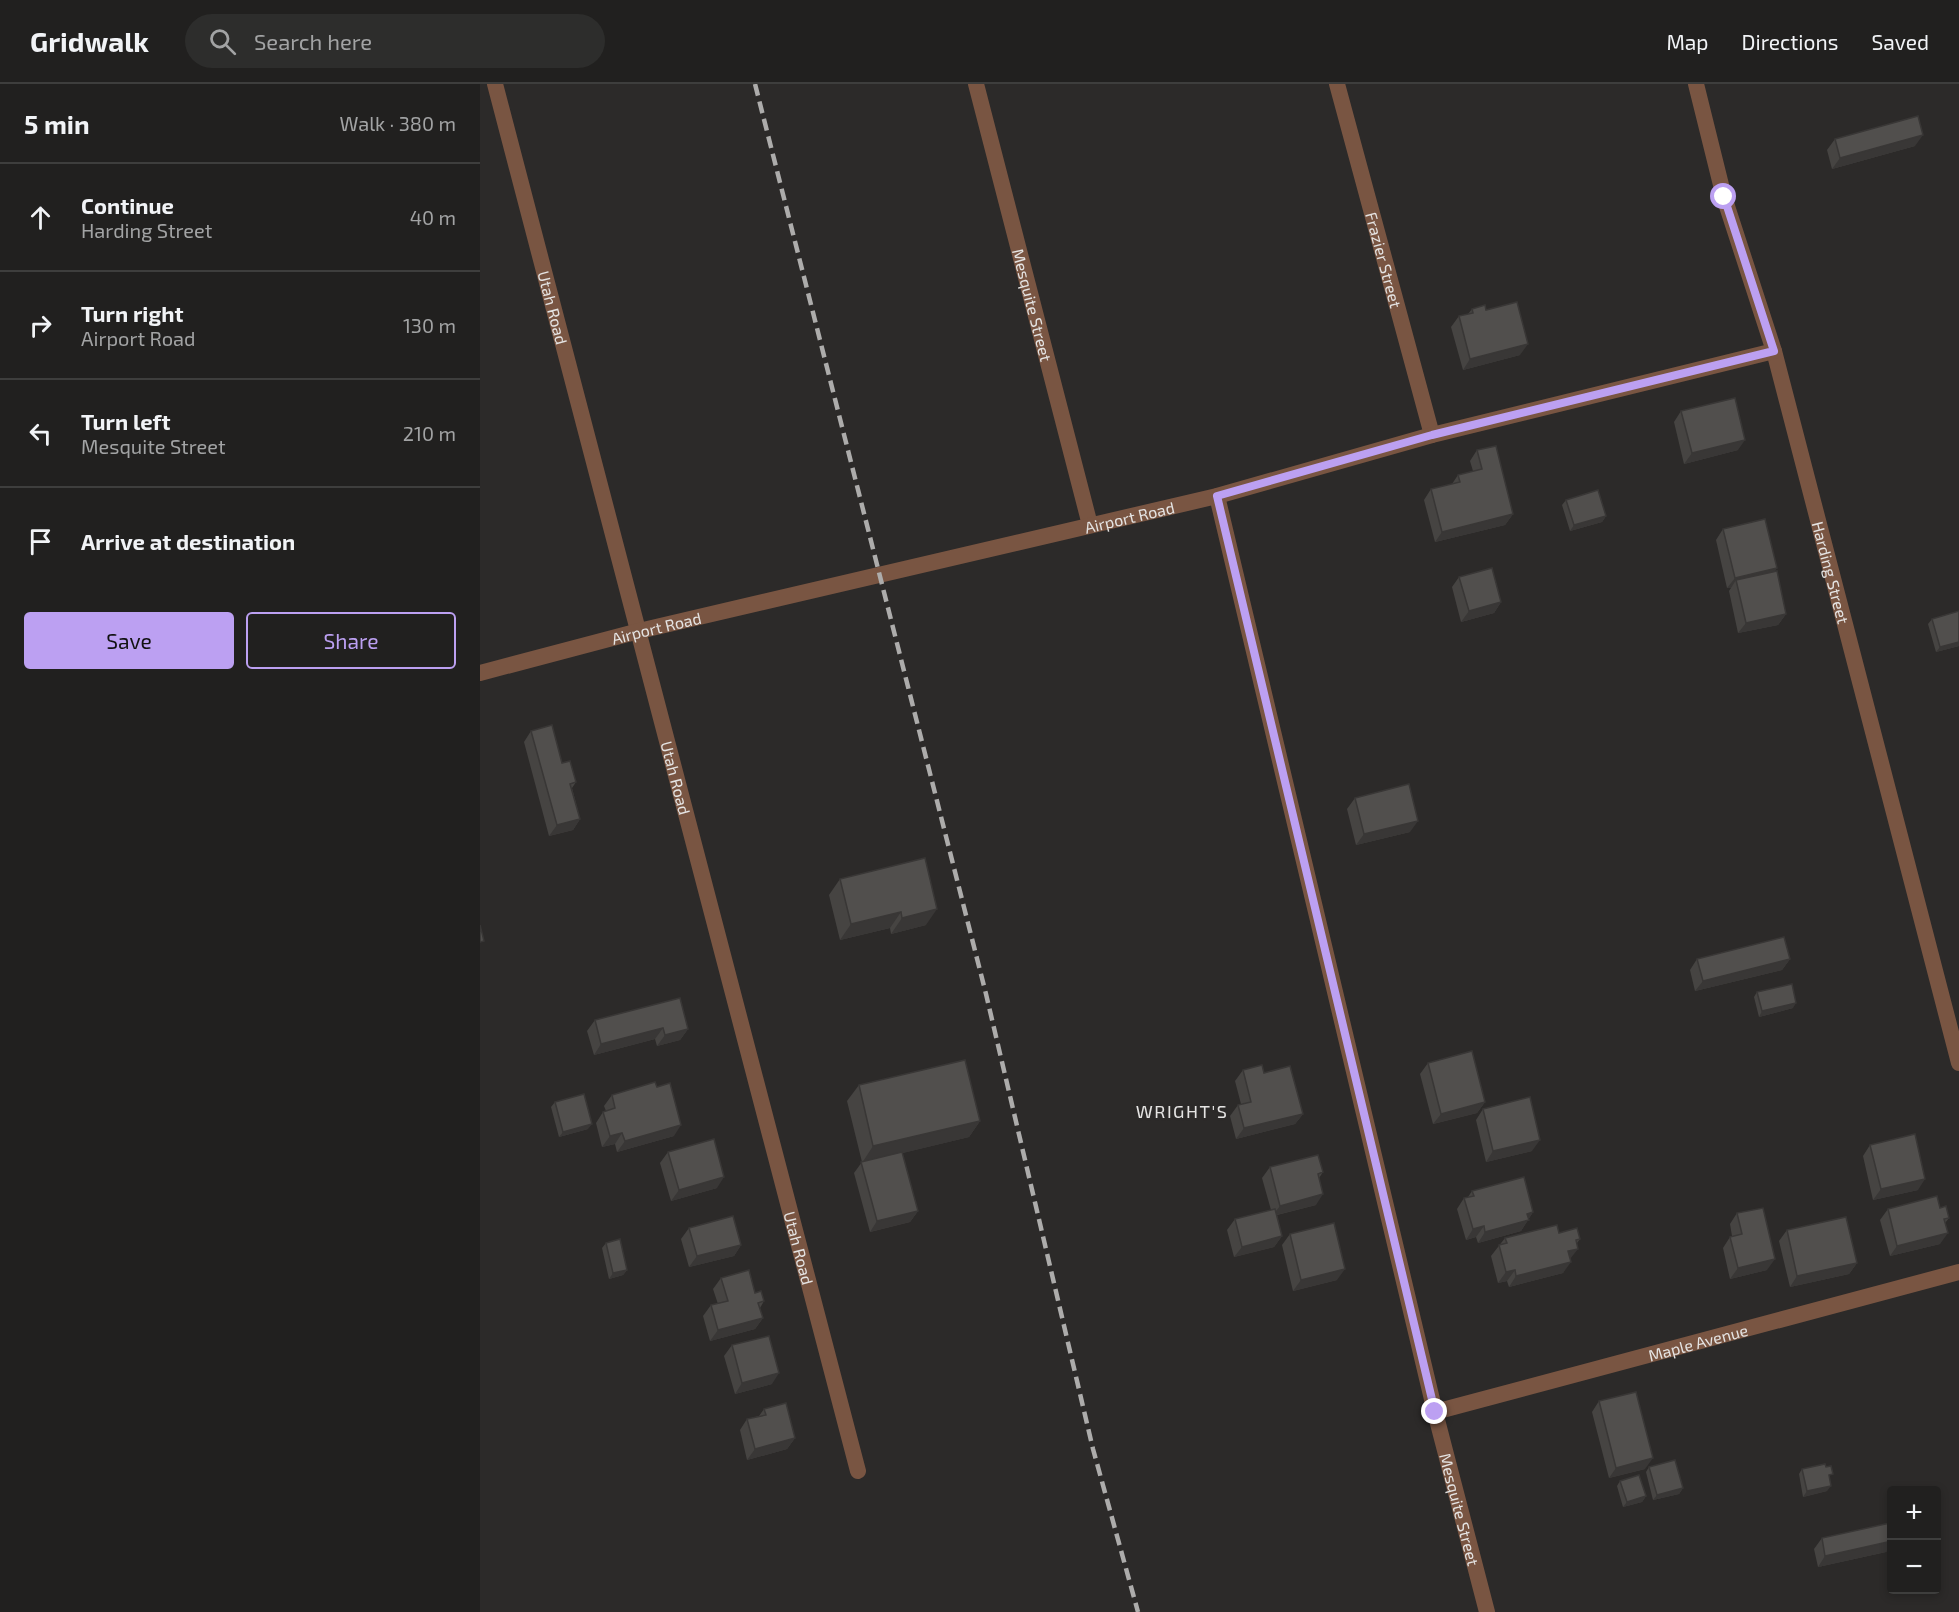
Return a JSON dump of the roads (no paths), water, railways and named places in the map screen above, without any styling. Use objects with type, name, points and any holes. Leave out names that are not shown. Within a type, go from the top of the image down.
[{"type":"street","name":"Utah Road","points":[[495,84],[858,1471]]},
{"type":"street","name":"Mesquite Street","points":[[976,84],[1090,525]]},
{"type":"street","name":"Frazier Street","points":[[1338,84],[1432,435]]},
{"type":"street","name":"Harding Street","points":[[1696,84],[1724,197],[1774,351],[1959,1063]]},
{"type":"street","name":"Airport Road","points":[[480,673],[639,632],[1217,496],[1432,435],[1774,351]]},
{"type":"street","name":"Mesquite Street","points":[[1217,496],[1435,1412],[1487,1612]]},
{"type":"street","name":"Maple Avenue","points":[[1435,1412],[1959,1272]]},
{"type":"railway","points":[[755,84],[986,994],[1093,1449],[1138,1612]]},
{"type":"district","name":"WRIGHT'S","points":[[1182,1111]]}]
